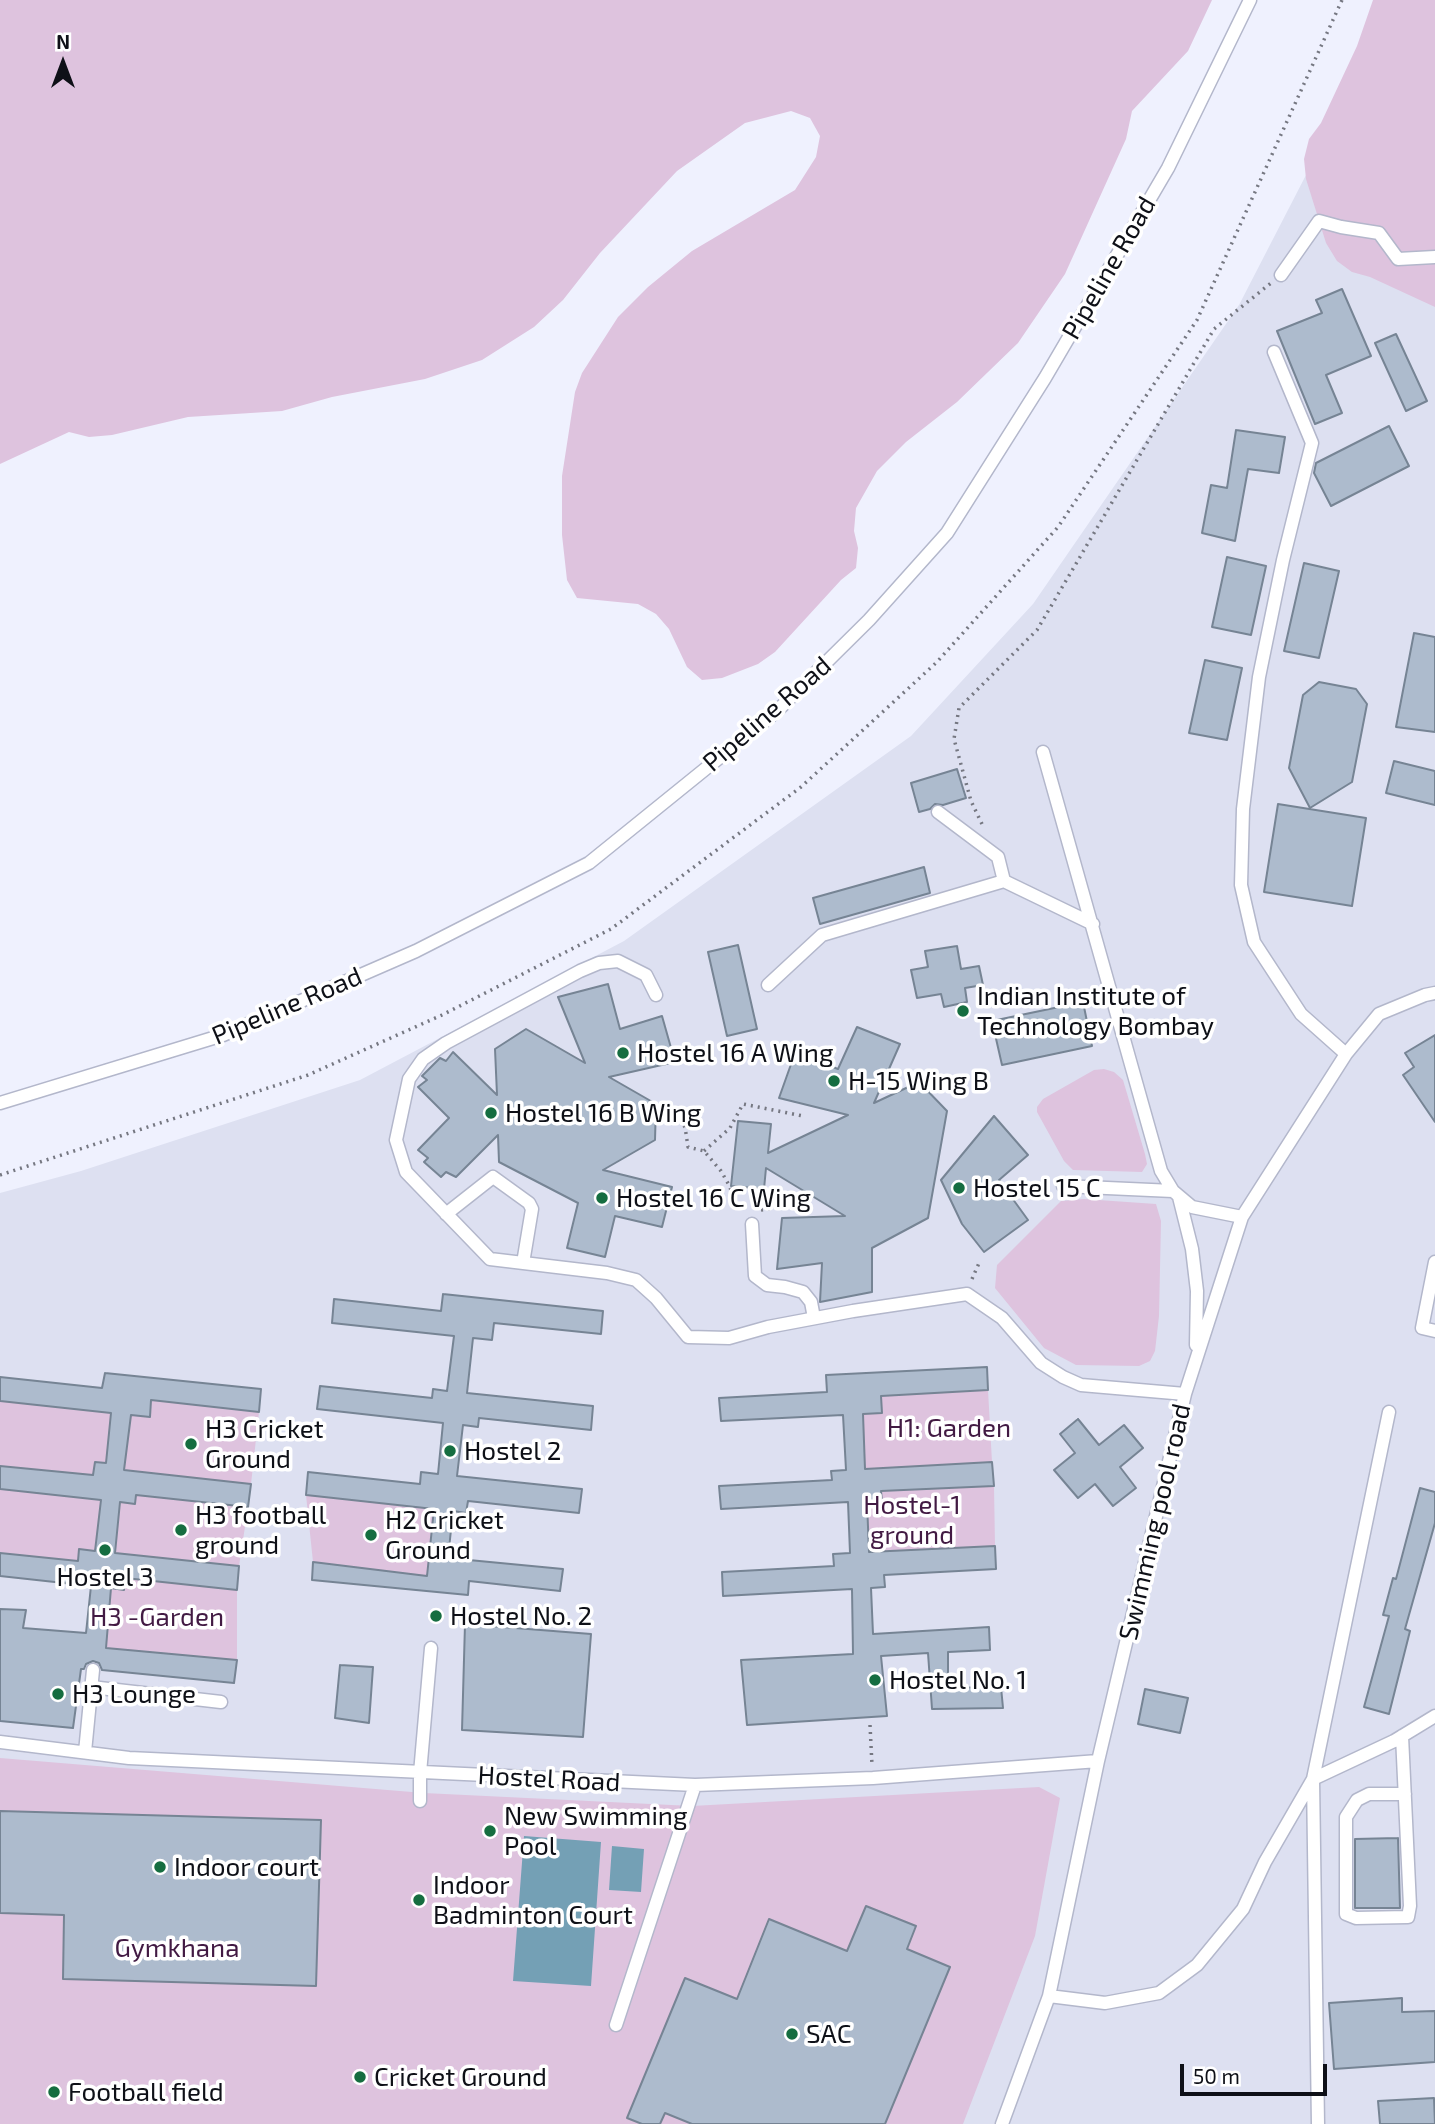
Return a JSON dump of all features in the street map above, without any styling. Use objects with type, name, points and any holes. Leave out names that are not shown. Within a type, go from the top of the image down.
[{"type":"lane","name":"Pipeline Road","points":[[0,1103],[223,1035],[416,951],[589,863],[777,710],[869,620],[947,533],[1045,378],[1161,179],[1250,0]]},
{"type":"lane","points":[[1281,275],[1319,221],[1379,233],[1398,259],[1435,257]]},
{"type":"lane","points":[[1275,352],[1312,443],[1283,560],[1259,677],[1243,809],[1241,885],[1254,942],[1301,1014],[1346,1054]]},
{"type":"lane","points":[[1043,752],[1161,1171],[1176,1194],[1192,1249],[1197,1291],[1195,1361]]},
{"type":"lane","points":[[939,812],[998,857],[1004,881]]},
{"type":"lane","points":[[768,985],[822,935],[1004,881],[1093,924]]},
{"type":"lane","points":[[656,995],[646,975],[618,961],[599,964],[580,971],[446,1043],[422,1059],[409,1079],[396,1140],[406,1172],[490,1259],[607,1273],[636,1280],[656,1298],[688,1337],[729,1338],[814,1318],[967,1294],[1002,1318],[1041,1363],[1063,1377],[1081,1385],[1185,1394]]},
{"type":"lane","name":"Swimming pool road","points":[[1002,2124],[1049,1996],[1098,1761],[1185,1394],[1242,1217],[1346,1054],[1379,1014],[1435,993]]},
{"type":"lane","points":[[446,1214],[493,1177],[529,1203],[532,1209],[523,1263]]},
{"type":"lane","points":[[1063,1186],[1176,1194],[1192,1207],[1242,1217]]},
{"type":"lane","points":[[752,1224],[755,1276],[766,1285],[785,1286],[803,1292],[811,1302],[814,1318]]},
{"type":"lane","points":[[1435,1262],[1422,1328],[1435,1331]]},
{"type":"lane","points":[[1318,2124],[1313,1779],[1389,1412]]},
{"type":"lane","points":[[420,1801],[420,1773],[432,1648]]},
{"type":"lane","points":[[85,1752],[93,1670]]},
{"type":"lane","points":[[91,1687],[221,1702]]},
{"type":"lane","points":[[1049,1996],[1105,2003],[1159,1993],[1197,1965],[1243,1909],[1265,1862],[1313,1779],[1402,1736],[1435,1716]]},
{"type":"lane","points":[[1402,1736],[1405,1794],[1410,1906],[1408,1917],[1356,1918],[1346,1914],[1346,1817],[1357,1800],[1369,1794],[1405,1794]]},
{"type":"lane","name":"Hostel Road","points":[[0,1742],[129,1758],[695,1785],[873,1779],[1098,1761]]},
{"type":"lane","points":[[616,2025],[695,1785]]},
{"type":"path","points":[[998,857],[971,801],[954,739],[960,708],[1037,630],[1214,329],[1281,275]]},
{"type":"path","points":[[704,1151],[730,1128],[743,1104],[803,1116]]},
{"type":"path","points":[[659,1115],[679,1120],[685,1127],[688,1147],[704,1151],[729,1185],[739,1214],[802,1203]]},
{"type":"path","points":[[870,1725],[873,1779]]},
{"type":"shaded area","name":"Indian Institute of Technology Bombay","points":[[1389,14],[1435,31],[1435,2124],[0,2124],[0,1193],[81,1171],[360,1080],[624,941],[911,736],[1033,604],[1239,305]]},
{"type":"green space","points":[[0,0],[1212,0],[1188,51],[1132,111],[1126,139],[1065,274],[1018,343],[957,402],[906,442],[877,471],[856,508],[856,568],[841,580],[775,652],[758,664],[722,678],[702,680],[687,667],[669,629],[656,614],[638,604],[577,598],[567,580],[562,535],[562,476],[575,392],[582,373],[618,317],[648,287],[692,251],[795,190],[816,157],[820,136],[810,118],[791,111],[745,123],[677,171],[600,253],[563,300],[534,327],[482,360],[425,379],[332,397],[282,411],[188,417],[112,435],[89,437],[69,432],[0,464]]},
{"type":"green space","points":[[1373,0],[1435,0],[1435,307],[1370,277],[1352,272],[1337,261],[1326,243],[1306,179],[1304,159],[1309,139],[1321,123],[1357,46]]},
{"type":"green space","points":[[1094,1070],[1114,1072],[1123,1080],[1145,1154],[1147,1164],[1142,1172],[1073,1170],[1064,1161],[1037,1112],[1043,1099]]},
{"type":"green space","points":[[1084,1199],[1156,1204],[1161,1221],[1159,1316],[1155,1351],[1150,1361],[1139,1366],[1076,1365],[1044,1348],[995,1288],[997,1265],[1061,1201]]},
{"type":"green space","name":"H1: Garden","points":[[988,1390],[992,1462],[865,1469],[863,1414],[881,1396]]},
{"type":"green space","name":"H3 Cricket Ground","points":[[151,1400],[259,1412],[251,1484],[124,1470],[131,1415],[150,1417]]},
{"type":"green space","points":[[0,1401],[111,1413],[106,1463],[96,1462],[93,1475],[0,1466]]},
{"type":"green space","name":"Hostel-1 ground","points":[[994,1486],[995,1546],[869,1552],[867,1491]]},
{"type":"green space","points":[[0,1489],[101,1500],[95,1551],[79,1549],[78,1561],[0,1553]]},
{"type":"green space","name":"H3 football ground","points":[[136,1495],[248,1507],[239,1566],[115,1553],[120,1502],[135,1504]]},
{"type":"green space","name":"H2 Cricket Ground","points":[[306,1495],[434,1509],[427,1576],[313,1562]]},
{"type":"green space","name":"H3 -Garden","points":[[125,1578],[237,1590],[237,1660],[106,1648],[111,1588],[124,1590]]},
{"type":"green space","name":"Gymkhana","points":[[0,1758],[424,1793],[692,1806],[1039,1787],[1060,1798],[1035,1936],[963,2124],[0,2124]]},
{"type":"water","points":[[524,1836],[601,1842],[591,1986],[513,1981]]},
{"type":"water","points":[[612,1846],[644,1849],[641,1892],[609,1890]]},
{"type":"building","points":[[1342,289],[1371,356],[1326,375],[1342,413],[1315,424],[1277,331],[1322,313],[1316,300]]},
{"type":"building","points":[[1396,334],[1427,401],[1406,411],[1375,343]]},
{"type":"building","points":[[1389,426],[1409,466],[1331,506],[1314,473],[1316,463]]},
{"type":"building","points":[[1236,430],[1285,437],[1279,473],[1248,469],[1235,541],[1202,533],[1211,485],[1227,488]]},
{"type":"building","points":[[1227,557],[1266,566],[1251,635],[1212,627]]},
{"type":"building","points":[[1304,563],[1339,571],[1319,658],[1284,651]]},
{"type":"building","points":[[1414,633],[1435,637],[1435,732],[1396,727]]},
{"type":"building","points":[[1205,660],[1242,668],[1227,740],[1189,733]]},
{"type":"building","points":[[1319,682],[1356,689],[1367,704],[1352,782],[1310,808],[1289,768],[1303,695]]},
{"type":"building","points":[[1394,761],[1435,771],[1435,805],[1386,793]]},
{"type":"building","points":[[957,769],[966,798],[943,805],[935,804],[930,809],[919,812],[911,783]]},
{"type":"building","points":[[1278,804],[1366,818],[1352,906],[1264,892]]},
{"type":"building","points":[[924,867],[930,893],[820,924],[813,898]]},
{"type":"building","points":[[738,945],[757,1029],[727,1036],[708,952]]},
{"type":"building","points":[[957,946],[961,969],[979,966],[983,985],[965,988],[967,1002],[944,1007],[941,994],[917,998],[911,970],[928,967],[925,951]]},
{"type":"building","points":[[608,984],[620,1029],[662,1016],[675,1062],[609,1077],[656,1104],[655,1140],[603,1170],[672,1187],[662,1227],[615,1216],[605,1257],[567,1248],[578,1203],[499,1162],[498,1135],[456,1177],[446,1172],[441,1177],[424,1162],[428,1158],[418,1150],[449,1118],[418,1087],[427,1080],[422,1076],[440,1058],[446,1061],[453,1052],[497,1095],[495,1049],[526,1029],[585,1063],[558,997]]},
{"type":"building","points":[[1083,1002],[1092,1046],[1002,1065],[992,1021]]},
{"type":"building","points":[[857,1027],[900,1044],[874,1103],[919,1082],[947,1111],[928,1218],[872,1248],[872,1292],[820,1302],[822,1263],[777,1269],[782,1218],[845,1216],[766,1168],[764,1189],[731,1186],[738,1121],[771,1124],[768,1153],[848,1115],[779,1098],[795,1053],[838,1069]]},
{"type":"building","points":[[1435,1035],[1435,1122],[1403,1075],[1414,1067],[1405,1053]]},
{"type":"building","name":"Hostel 15 C","points":[[994,1116],[1028,1155],[999,1180],[1028,1220],[984,1252],[962,1224],[941,1180]]},
{"type":"building","name":"Hostel 2","points":[[443,1294],[603,1311],[601,1334],[494,1323],[492,1340],[473,1338],[467,1393],[593,1406],[591,1430],[479,1418],[478,1427],[463,1425],[457,1476],[582,1489],[579,1513],[468,1501],[466,1513],[453,1511],[448,1558],[563,1569],[560,1591],[469,1581],[468,1595],[312,1580],[313,1562],[427,1576],[434,1509],[306,1495],[308,1472],[420,1484],[421,1472],[438,1474],[443,1423],[317,1409],[320,1386],[432,1398],[433,1389],[447,1391],[454,1336],[332,1323],[334,1299],[441,1311]]},
{"type":"building","points":[[987,1367],[988,1390],[881,1396],[882,1413],[863,1414],[865,1469],[992,1462],[994,1486],[881,1491],[882,1501],[867,1502],[869,1552],[995,1546],[996,1569],[884,1575],[885,1587],[871,1588],[873,1634],[989,1627],[990,1650],[948,1652],[948,1688],[1001,1687],[1003,1708],[932,1709],[928,1653],[881,1656],[887,1716],[747,1725],[741,1660],[853,1654],[852,1589],[723,1596],[722,1572],[834,1566],[833,1554],[850,1553],[848,1502],[721,1509],[719,1486],[832,1480],[831,1471],[846,1470],[843,1415],[721,1421],[719,1398],[827,1392],[826,1375]]},
{"type":"building","name":"Hostel 3","points":[[105,1373],[261,1389],[259,1412],[151,1400],[150,1417],[131,1415],[124,1470],[251,1484],[248,1507],[136,1495],[135,1504],[120,1502],[115,1553],[239,1566],[237,1590],[125,1578],[124,1590],[111,1588],[106,1648],[237,1660],[234,1683],[102,1670],[99,1663],[93,1661],[81,1669],[73,1728],[0,1721],[0,1609],[26,1610],[23,1628],[86,1633],[91,1586],[0,1576],[0,1553],[78,1561],[79,1549],[95,1551],[101,1500],[0,1489],[0,1466],[93,1475],[95,1462],[106,1463],[111,1413],[0,1401],[0,1377],[102,1388]]},
{"type":"building","points":[[1078,1419],[1099,1445],[1124,1425],[1143,1448],[1120,1467],[1136,1488],[1113,1506],[1095,1484],[1078,1498],[1054,1470],[1075,1453],[1060,1434]]},
{"type":"building","points":[[1420,1488],[1435,1492],[1435,1523],[1405,1629],[1410,1631],[1389,1714],[1364,1707],[1389,1616],[1383,1615],[1393,1578],[1396,1579]]},
{"type":"building","points":[[465,1624],[591,1634],[583,1737],[462,1730]]},
{"type":"building","points":[[340,1665],[373,1667],[369,1723],[335,1718]]},
{"type":"building","points":[[1145,1689],[1188,1698],[1180,1733],[1138,1724]]},
{"type":"building","name":"Indoor court","points":[[0,1811],[321,1820],[316,1986],[63,1979],[64,1915],[0,1913]]},
{"type":"building","points":[[1398,1838],[1400,1908],[1355,1908],[1355,1839]]},
{"type":"building","name":"SAC","points":[[866,1906],[916,1926],[907,1949],[950,1967],[885,2124],[692,2124],[665,2113],[660,2124],[642,2124],[627,2118],[685,1978],[737,1999],[769,1919],[847,1951]]},
{"type":"building","points":[[1402,1998],[1402,2012],[1435,2011],[1435,2062],[1334,2069],[1329,2003]]},
{"type":"building","points":[[1434,2098],[1435,2124],[1380,2124],[1378,2101]]},
{"type":"place","name":"Indian Institute of Technology Bombay","points":[[963,1011]]},
{"type":"place","name":"Hostel 16 A Wing","points":[[623,1053]]},
{"type":"place","name":"H-15 Wing B","points":[[834,1081]]},
{"type":"place","name":"Hostel 16 B Wing","points":[[491,1113]]},
{"type":"place","name":"Hostel 15 C","points":[[959,1188]]},
{"type":"place","name":"Hostel 16 C Wing","points":[[602,1198]]},
{"type":"place","name":"H3 Cricket Ground","points":[[191,1444]]},
{"type":"place","name":"Hostel 2","points":[[450,1451]]},
{"type":"place","name":"H3 football ground","points":[[181,1530]]},
{"type":"place","name":"H2 Cricket Ground","points":[[371,1535]]},
{"type":"place","name":"Hostel 3","points":[[105,1550]]},
{"type":"place","name":"Hostel No. 2","points":[[436,1616]]},
{"type":"place","name":"Hostel No. 1","points":[[875,1680]]},
{"type":"place","name":"H3 Lounge","points":[[58,1694]]},
{"type":"place","name":"New Swimming Pool","points":[[490,1831]]},
{"type":"place","name":"Indoor court","points":[[160,1867]]},
{"type":"place","name":"Indoor Badminton Court","points":[[419,1900]]},
{"type":"place","name":"SAC","points":[[792,2034]]},
{"type":"place","name":"Cricket Ground","points":[[360,2077]]},
{"type":"place","name":"Football field","points":[[54,2092]]}]
